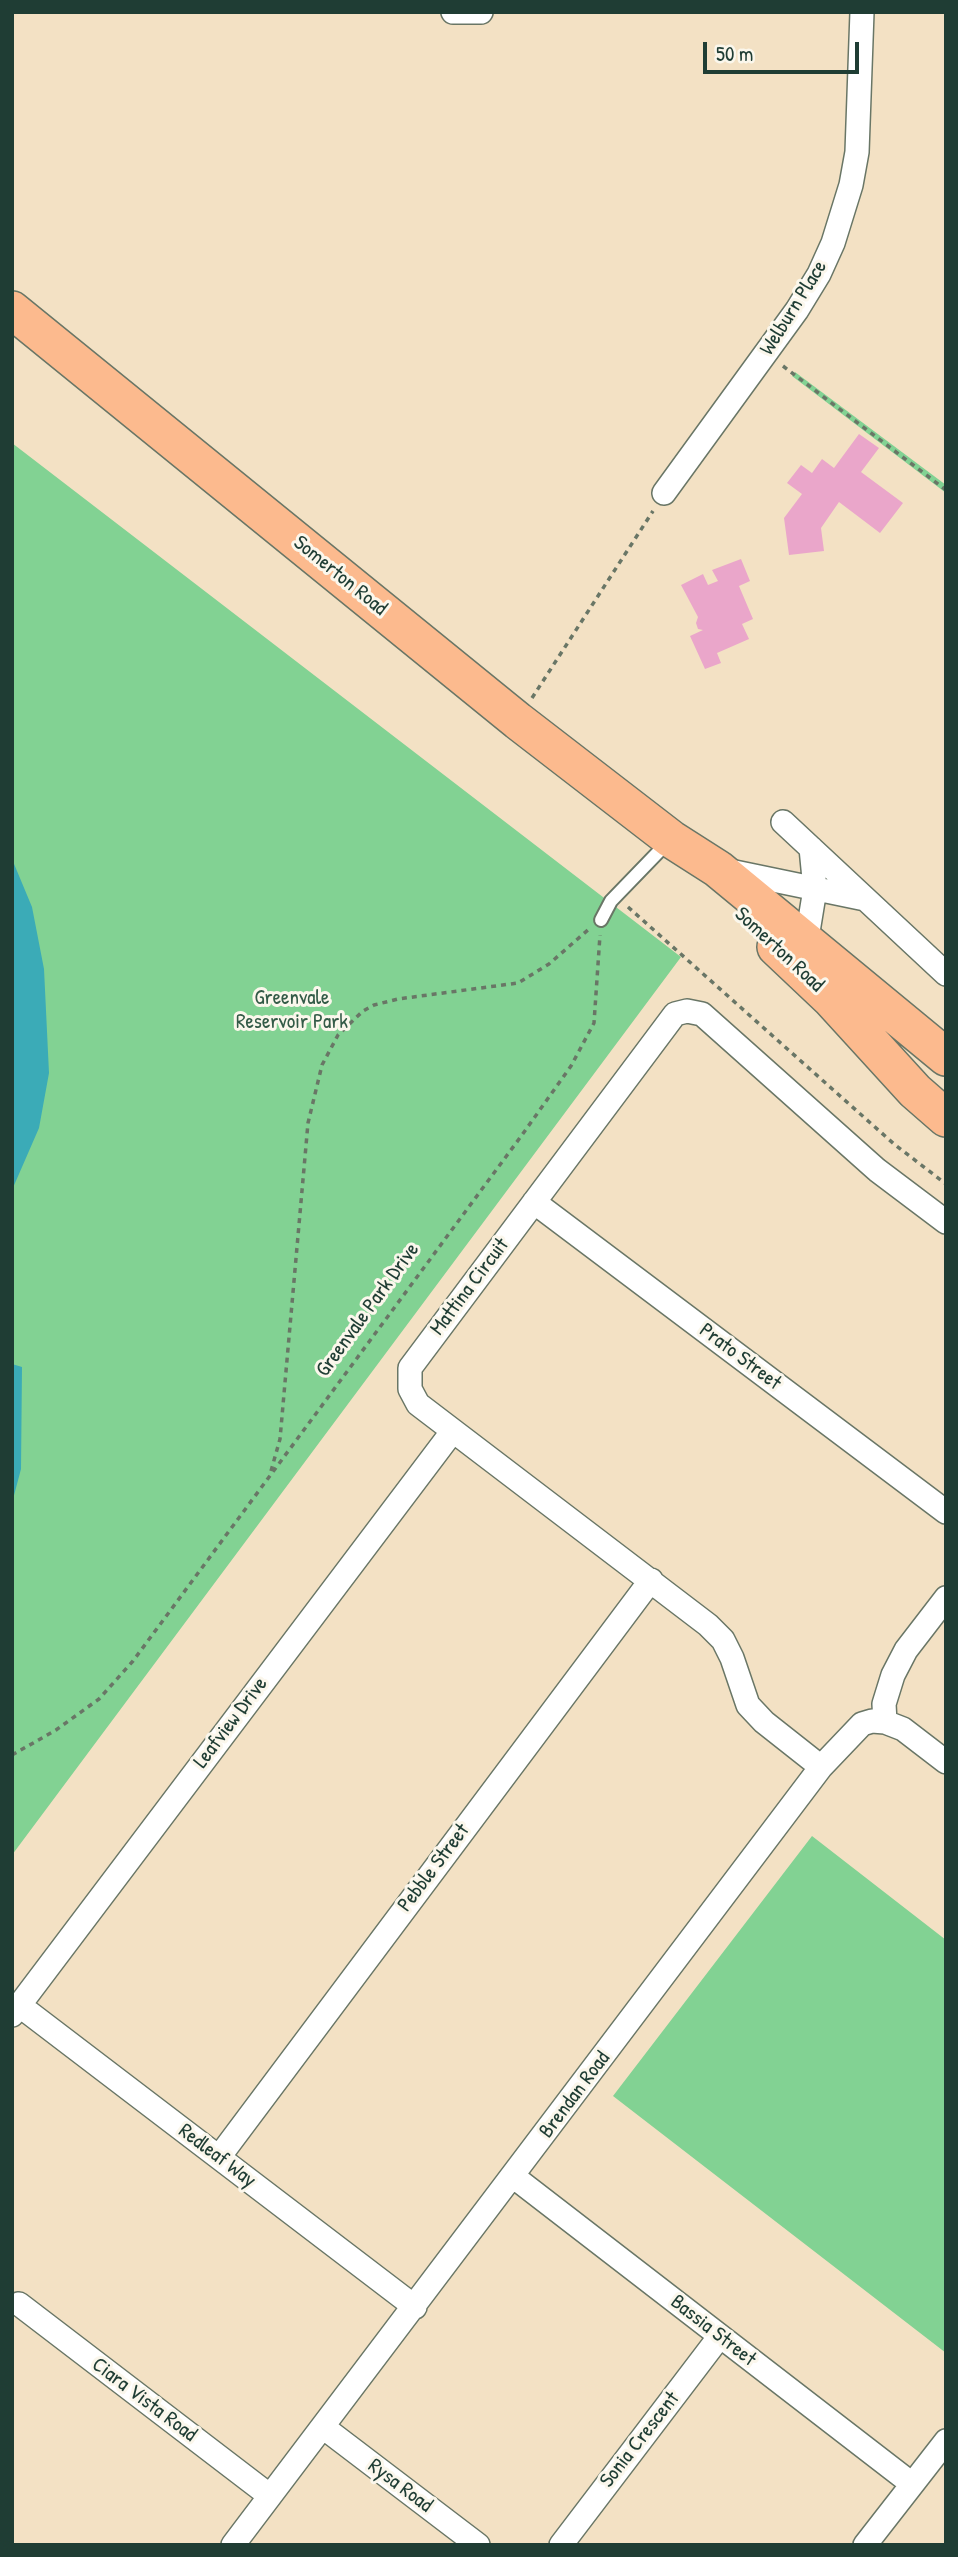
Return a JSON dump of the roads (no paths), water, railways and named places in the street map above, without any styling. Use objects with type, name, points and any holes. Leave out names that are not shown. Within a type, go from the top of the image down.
[{"type":"main road","name":"Somerton Road","points":[[12,310],[518,720],[671,839],[718,869],[946,1057]]},
{"type":"main road","name":"Somerton Road","points":[[671,839],[707,883],[831,999],[915,1091],[946,1118]]},
{"type":"street","points":[[453,12],[481,12]]},
{"type":"street","name":"Welburn Place","points":[[664,493],[765,354],[819,274],[843,215],[857,152],[862,12]]},
{"type":"street","points":[[782,822],[946,974]]},
{"type":"street","name":"Somerton Road","points":[[811,848],[815,888],[806,944],[831,999]]},
{"type":"street","name":"Somerton Road","points":[[718,869],[865,899]]},
{"type":"street","name":"Mattina Circuit","points":[[821,1767],[764,1723],[748,1705],[723,1640],[651,1580],[418,1404],[410,1389],[410,1368],[660,1029],[675,1014],[687,1011],[702,1014],[877,1170],[946,1222]]},
{"type":"street","name":"Prato Street","points":[[534,1202],[946,1512]]},
{"type":"street","name":"Leafview Drive","points":[[16,2010],[452,1432]]},
{"type":"street","name":"Pebble Street","points":[[219,2157],[651,1580]]},
{"type":"street","points":[[946,1598],[906,1650],[893,1675],[884,1704],[884,1722],[903,1729],[946,1762]]},
{"type":"street","name":"Brendan Road","points":[[233,2545],[514,2177],[821,1767],[862,1724],[884,1722]]},
{"type":"street","name":"Redleaf Way","points":[[16,2010],[219,2157],[415,2307]]},
{"type":"street","name":"Bassia Street","points":[[514,2177],[912,2484]]},
{"type":"street","name":"Ciara Vista Road","points":[[19,2304],[270,2496]]},
{"type":"street","name":"Sonia Crescent","points":[[561,2545],[720,2336]]},
{"type":"street","name":"Rysa Road","points":[[323,2427],[478,2545]]},
{"type":"street","points":[[865,2545],[946,2441]]},
{"type":"lane","points":[[601,920],[616,895],[671,839]]},
{"type":"water","points":[[12,859],[32,907],[44,969],[49,1073],[39,1128],[12,1190]]},
{"type":"water","points":[[12,1364],[22,1367],[21,1469],[12,1503]]},
{"type":"park label","name":"Greenvale Reservoir Park","points":[[292,1010]]}]
